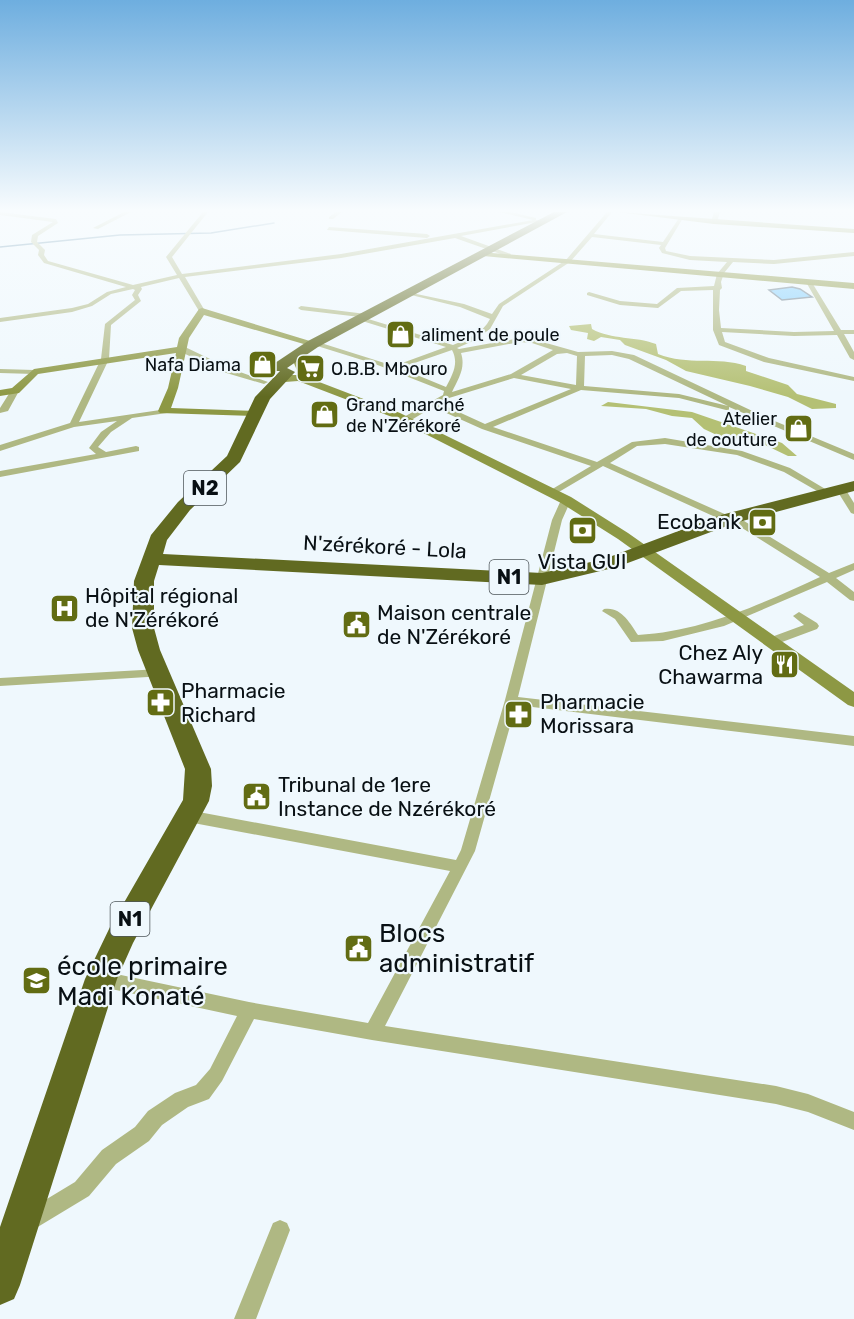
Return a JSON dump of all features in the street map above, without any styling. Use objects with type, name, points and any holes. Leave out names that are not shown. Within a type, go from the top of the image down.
[{"type":"highway","name":"N2","points":[[151,559],[158,539],[184,506],[234,458],[254,413],[281,372],[315,344],[451,274]]},
{"type":"highway","name":"N2","points":[[281,372],[315,344]]},
{"type":"highway","name":"N'zérékoré - Lola","points":[[151,559],[542,579],[580,572],[730,518],[841,489]]},
{"type":"highway","name":"N1","points":[[0,1286],[17,1228],[101,979],[121,936],[188,816],[199,786],[198,769],[143,628],[144,581],[151,559]]},
{"type":"street","points":[[73,425],[105,359],[108,324],[139,300],[135,295],[139,290],[135,286],[89,274]]},
{"type":"street","points":[[0,320],[72,310],[90,305],[109,293],[201,274]]},
{"type":"street","points":[[455,349],[486,331],[501,305],[549,274]]},
{"type":"street","points":[[703,274],[854,286]]},
{"type":"street","points":[[719,275],[717,330],[722,343],[746,354],[854,379]]},
{"type":"street","points":[[181,276],[202,311],[394,368],[447,393]]},
{"type":"street","points":[[809,282],[854,358]]},
{"type":"street","points":[[590,294],[620,303],[658,306],[679,289],[719,288]]},
{"type":"street","points":[[411,294],[462,305],[492,317]]},
{"type":"street","points":[[301,308],[364,318],[455,349],[461,361],[447,393]]},
{"type":"street","points":[[164,411],[184,338],[202,311]]},
{"type":"street","points":[[717,330],[772,334],[854,332]]},
{"type":"street","points":[[394,368],[455,349],[521,339],[536,341],[561,351],[579,354],[612,353],[631,357],[762,419],[854,457]]},
{"type":"street","points":[[0,371],[34,372],[105,359],[182,350],[226,370],[301,371],[311,382]]},
{"type":"street","points":[[405,420],[434,404],[447,393],[514,376],[561,351]]},
{"type":"street","points":[[579,354],[581,355],[580,388]]},
{"type":"street","points":[[0,411],[5,409],[15,391],[34,372]]},
{"type":"street","points":[[281,372],[405,420],[566,500],[643,551],[854,701]]},
{"type":"street","points":[[514,376],[580,388],[679,396],[762,419]]},
{"type":"street","points":[[485,427],[580,388]]},
{"type":"street","points":[[0,393],[15,391]]},
{"type":"street","points":[[434,404],[485,427],[599,463],[730,518],[828,577],[854,598]]},
{"type":"street","points":[[1,450],[73,425],[138,414],[164,411],[254,413]]},
{"type":"street","points":[[58,464],[93,448],[111,428],[138,414]]},
{"type":"street","points":[[552,493],[599,463],[635,444],[665,441],[739,453],[841,489],[854,511]]},
{"type":"street","points":[[93,448],[105,455]]},
{"type":"street","points":[[0,474],[136,449]]},
{"type":"street","points":[[372,1032],[468,851],[511,700],[557,520],[566,500]]},
{"type":"street","points":[[608,610],[619,617],[635,639],[686,633],[734,617],[854,566]]},
{"type":"street","points":[[770,642],[813,626],[799,616]]},
{"type":"street","points":[[0,682],[160,673]]},
{"type":"street","points":[[511,700],[854,741]]},
{"type":"street","points":[[188,816],[461,867]]},
{"type":"street","points":[[101,979],[249,1010],[372,1032],[776,1095],[808,1103],[854,1121]]},
{"type":"street","points":[[17,1228],[82,1189],[109,1157],[142,1134],[155,1118],[182,1100],[202,1092],[216,1075],[249,1010]]},
{"type":"street","points":[[245,1319],[280,1230]]},
{"type":"green space","points":[[591,324],[592,329],[600,332],[656,344],[658,354],[669,358],[735,363],[746,366],[746,371],[788,385],[797,394],[836,404],[836,408],[812,409],[788,397],[686,371],[666,360],[625,345],[620,340],[601,337],[594,341],[587,339],[588,333],[571,330],[569,326]]},
{"type":"green space","points":[[608,402],[692,412],[782,443],[797,456],[788,456],[755,440],[721,437],[704,429],[692,418],[672,416],[646,409],[601,406]]},
{"type":"building","points":[[792,287],[812,297],[782,300],[769,290]]},
{"type":"place","name":"aliment de poule","points":[[400,335]]},
{"type":"place","name":"Nafa Diama","points":[[262,365]]},
{"type":"place","name":"O.B.B. Mbouro","points":[[310,369]]},
{"type":"place","name":"Grand marché de N'Zérékoré","points":[[325,415]]},
{"type":"place","name":"Atelier de couture","points":[[798,429]]},
{"type":"place","name":"Ecobank","points":[[762,522]]},
{"type":"place","name":"Vista GUI","points":[[582,531]]},
{"type":"place","name":"Hôpital régional de N'Zérékoré","points":[[64,608]]},
{"type":"place","name":"Maison centrale de N'Zérékoré","points":[[356,625]]},
{"type":"place","name":"Chez Aly Chawarma","points":[[784,665]]},
{"type":"place","name":"Pharmacie Richard","points":[[160,703]]},
{"type":"place","name":"Pharmacie Morissara","points":[[519,714]]},
{"type":"place","name":"Tribunal de 1ere Instance de Nzérékoré","points":[[257,797]]},
{"type":"place","name":"Blocs administratif","points":[[358,948]]},
{"type":"place","name":"école primaire Madi Konaté","points":[[36,981]]}]
